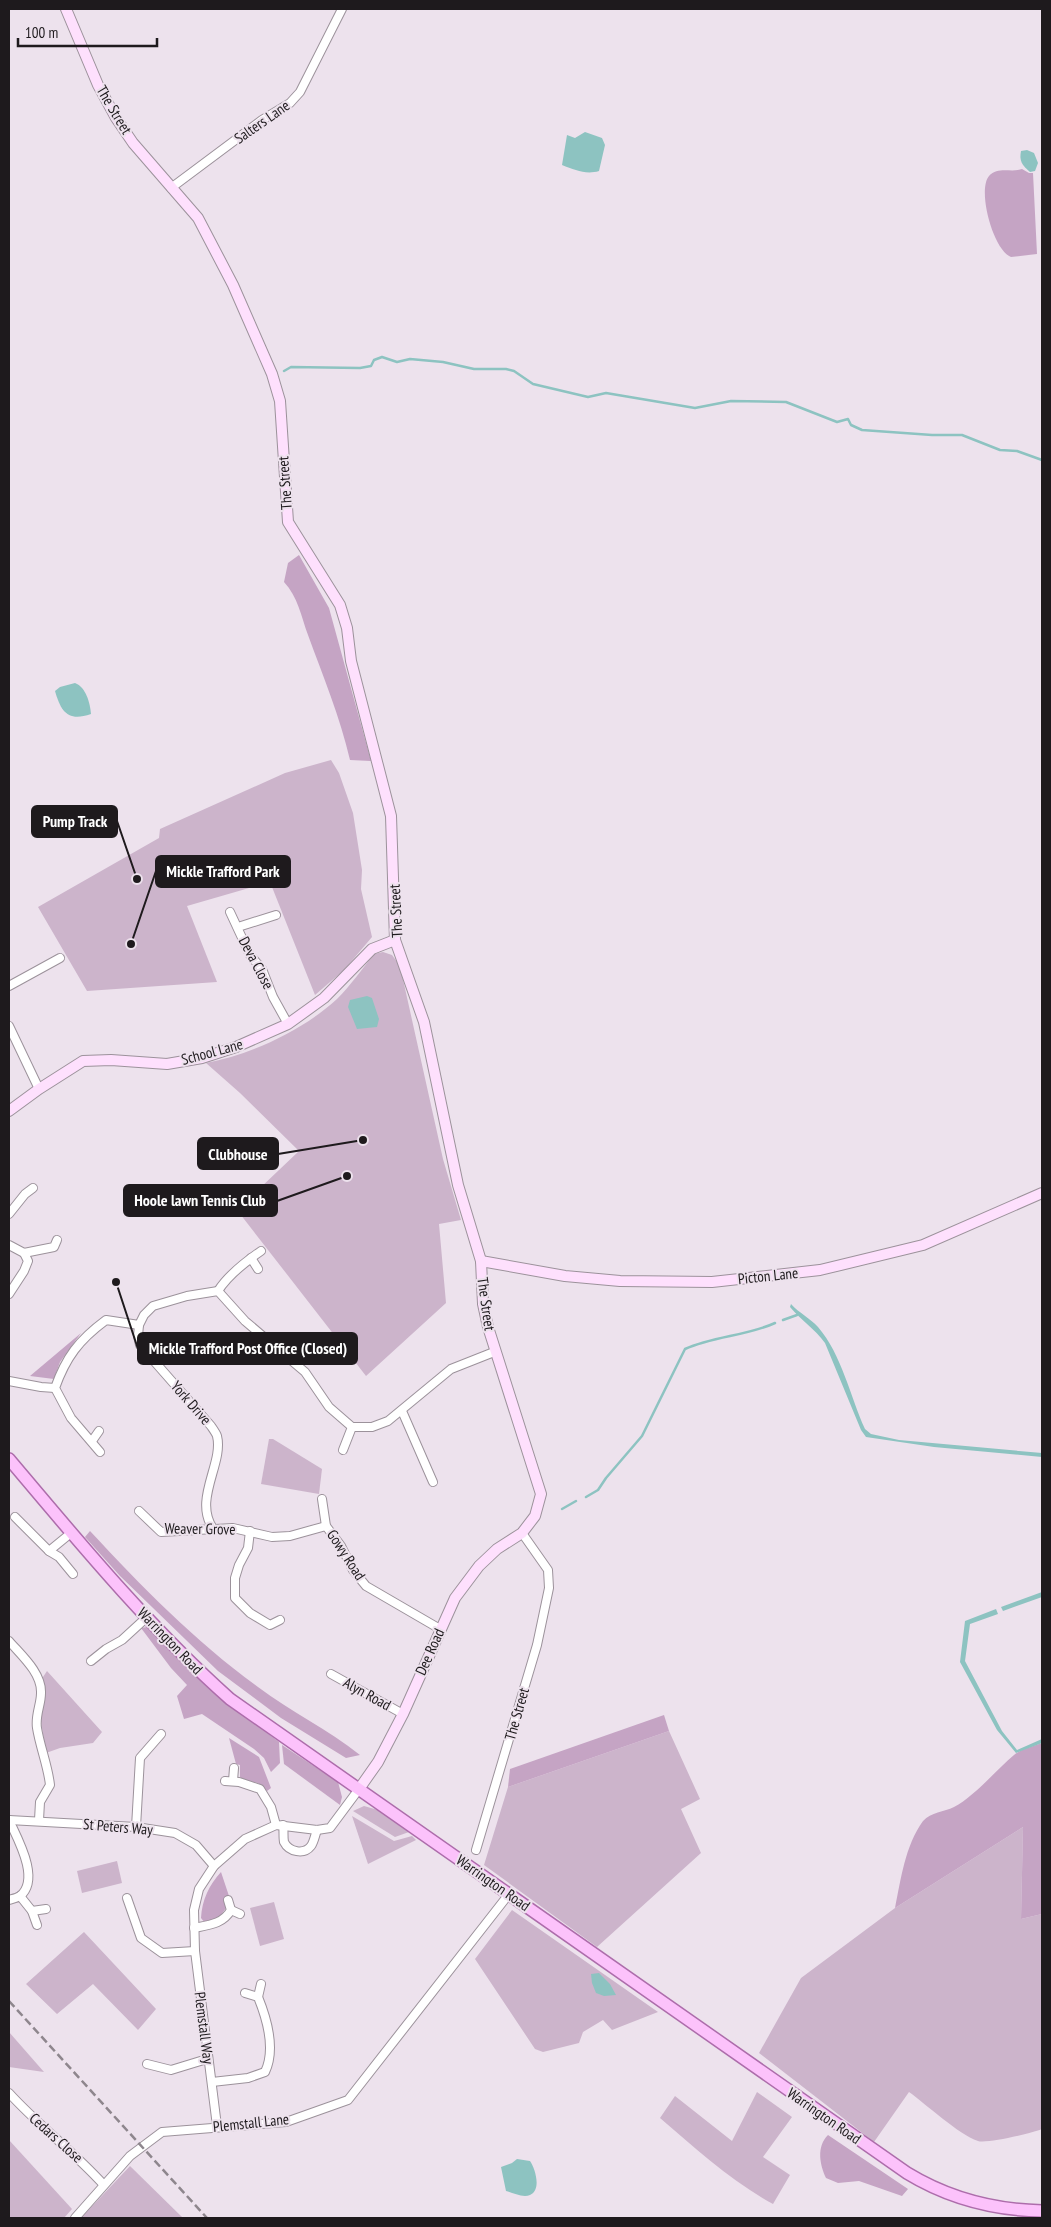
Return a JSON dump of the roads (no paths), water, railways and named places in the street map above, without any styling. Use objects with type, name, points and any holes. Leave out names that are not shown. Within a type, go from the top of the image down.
[{"type":"main road","name":"Warrington Road","points":[[9,1459],[146,1618],[192,1665],[230,1699],[907,2174],[953,2196],[1010,2209],[1042,2211]]},
{"type":"street","name":"The Street","points":[[66,9],[98,85],[116,118],[134,143],[198,218],[233,285],[272,374],[280,401],[288,522],[340,605],[347,628],[351,661],[391,816],[396,940],[424,1022],[458,1184],[481,1261],[483,1304],[494,1352],[541,1494],[535,1516],[522,1533],[548,1570],[549,1588],[537,1645],[476,1850]]},
{"type":"street","name":"Salters Lane","points":[[172,188],[262,120],[290,103],[300,92],[342,9]]},
{"type":"street","name":"Deva Close","points":[[230,912],[250,955],[262,969],[273,997],[288,1024]]},
{"type":"street","name":"Deva Close","points":[[238,927],[276,915]]},
{"type":"street","name":"School Lane","points":[[9,1111],[83,1061],[111,1060],[167,1064],[202,1058],[236,1047],[288,1024],[324,998],[372,949],[396,940]]},
{"type":"street","points":[[9,986],[60,958]]},
{"type":"street","points":[[9,1026],[39,1089]]},
{"type":"street","points":[[9,1214],[25,1194],[33,1188]]},
{"type":"street","name":"Picton Lane","points":[[481,1261],[565,1276],[620,1281],[712,1282],[820,1270],[923,1245],[1042,1193]]},
{"type":"street","points":[[24,1254],[56,1244],[57,1256]]},
{"type":"street","points":[[9,1245],[24,1254],[28,1261],[24,1271],[9,1294]]},
{"type":"street","points":[[100,1452],[71,1418],[55,1388],[62,1368],[72,1350],[106,1320],[139,1325],[144,1315],[154,1306],[187,1296],[218,1291],[223,1284],[260,1251]]},
{"type":"street","points":[[251,1258],[258,1269]]},
{"type":"street","points":[[218,1291],[245,1321],[290,1357],[305,1372],[329,1407],[352,1427],[372,1427],[388,1421],[452,1369],[494,1352]]},
{"type":"street","name":"York Drive","points":[[139,1325],[138,1336],[140,1345],[211,1426],[217,1436],[217,1450],[206,1504],[207,1517],[214,1530]]},
{"type":"street","points":[[9,1381],[55,1388]]},
{"type":"street","points":[[402,1411],[433,1482]]},
{"type":"street","points":[[343,1450],[352,1427]]},
{"type":"street","points":[[92,1441],[99,1431]]},
{"type":"street","name":"Gowy Road","points":[[322,1499],[326,1526],[341,1546],[353,1570],[366,1586],[440,1629]]},
{"type":"street","name":"Weaver Grove","points":[[139,1511],[161,1532],[233,1528],[272,1537],[290,1536],[326,1526]]},
{"type":"street","points":[[15,1517],[49,1551],[59,1557],[73,1574]]},
{"type":"street","points":[[250,1531],[248,1548],[235,1578],[236,1598],[250,1614],[270,1625],[280,1620]]},
{"type":"street","points":[[49,1551],[72,1533]]},
{"type":"street","name":"Dee Road","points":[[358,1789],[378,1762],[403,1714],[455,1598],[479,1566],[497,1549],[522,1533]]},
{"type":"street","points":[[91,1661],[106,1649],[122,1640],[146,1618]]},
{"type":"street","points":[[9,1641],[34,1671],[41,1693],[36,1712],[36,1726],[50,1785],[40,1802],[39,1820]]},
{"type":"street","name":"Alyn Road","points":[[331,1674],[403,1714]]},
{"type":"street","points":[[136,1828],[140,1758],[161,1734]]},
{"type":"street","points":[[234,1768],[229,1781],[260,1789],[271,1806],[288,1847],[294,1851],[308,1850],[313,1844],[317,1830]]},
{"type":"street","points":[[280,1825],[317,1830],[330,1828],[358,1789]]},
{"type":"street","points":[[9,1820],[23,1849],[28,1870],[27,1885],[20,1896],[9,1900]]},
{"type":"street","name":"St Peters Way","points":[[9,1820],[39,1820],[175,1833],[196,1845],[214,1866]]},
{"type":"street","name":"Plemstall Way","points":[[217,2126],[212,2082],[207,2059],[195,1951],[194,1910],[199,1889],[214,1866],[245,1839],[280,1825]]},
{"type":"street","name":"Plemstall Lane","points":[[75,2218],[103,2184],[130,2156],[162,2132],[217,2126],[286,2122],[348,2100],[509,1894]]},
{"type":"street","points":[[20,1896],[32,1911],[37,1924]]},
{"type":"street","points":[[127,1898],[141,1938],[162,1953],[195,1951]]},
{"type":"street","points":[[194,1928],[216,1924],[228,1915],[231,1910],[228,1900]]},
{"type":"street","points":[[32,1911],[46,1909]]},
{"type":"street","points":[[231,1910],[240,1914]]},
{"type":"street","points":[[212,2082],[248,2078],[265,2072],[270,2062],[269,2038],[264,2011],[258,1997],[262,1984]]},
{"type":"street","points":[[245,1992],[258,1997]]},
{"type":"street","points":[[147,2064],[171,2070],[207,2059]]},
{"type":"street","points":[[171,2070],[173,2078]]},
{"type":"street","name":"Cedars Close","points":[[9,2092],[30,2116],[76,2154],[103,2184]]},
{"type":"waterway","points":[[284,371],[291,367],[360,368],[371,366],[374,360],[382,357],[397,362],[410,359],[443,362],[474,369],[506,369],[514,371],[533,384],[588,397],[606,393],[695,408],[731,401],[786,402],[837,422],[848,419],[851,425],[862,430],[962,435],[1000,450],[1017,451],[1042,460]]},
{"type":"waterway","points":[[783,1320],[797,1315]]},
{"type":"waterway","points":[[586,1497],[598,1490],[642,1436],[685,1349],[707,1341],[753,1331],[775,1323]]},
{"type":"waterway","points":[[562,1509],[576,1501]]},
{"type":"railway","points":[[9,2001],[207,2218]]},
{"type":"place","name":"Pump Track","points":[[137,879]]},
{"type":"place","name":"Mickle Trafford Park","points":[[131,944]]},
{"type":"place","name":"Clubhouse","points":[[363,1140]]},
{"type":"place","name":"Hoole lawn Tennis Club","points":[[347,1176]]},
{"type":"place","name":"Mickle Trafford Post Office (Closed)","points":[[116,1282]]}]
